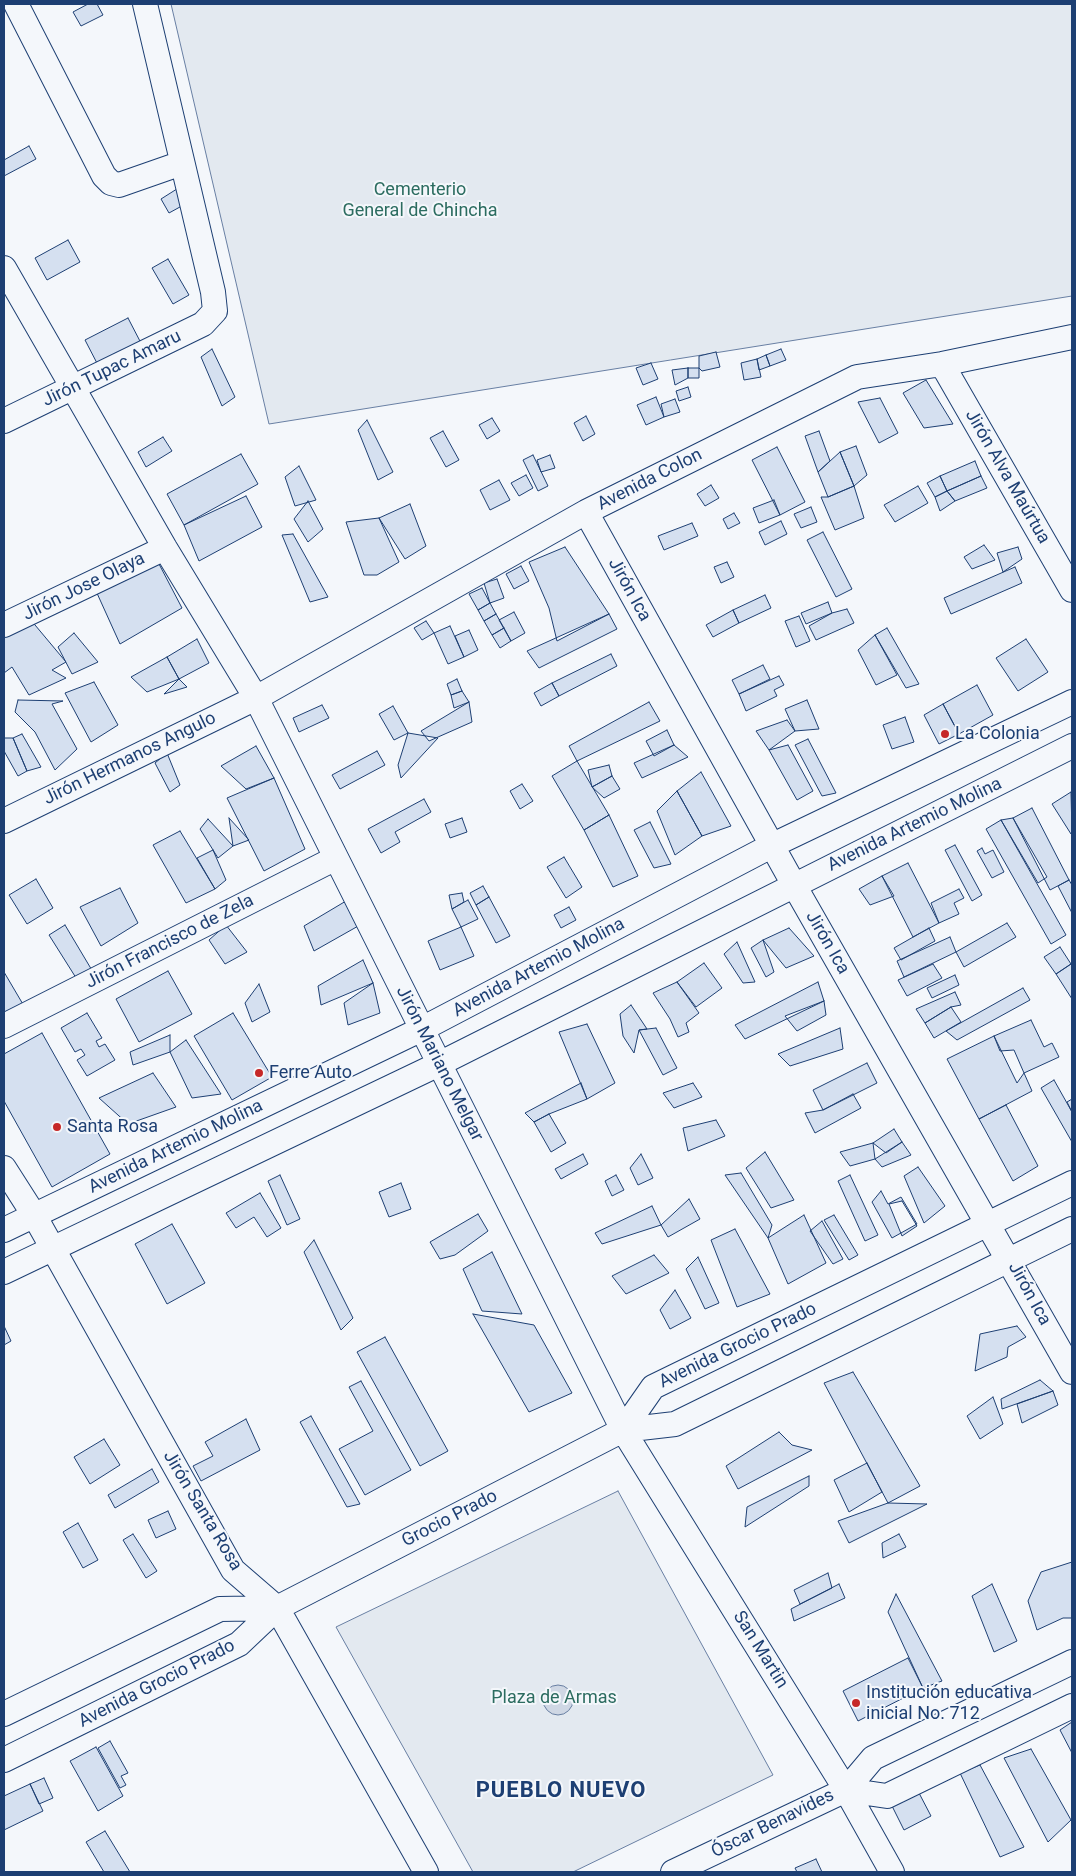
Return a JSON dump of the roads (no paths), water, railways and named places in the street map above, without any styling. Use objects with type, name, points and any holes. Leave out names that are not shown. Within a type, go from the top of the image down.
[{"type":"street","points":[[16,4],[104,176],[111,183],[119,185],[182,163],[145,4]]},
{"type":"street","name":"Jirón Tupac Amaru","points":[[4,421],[203,324],[215,311],[213,292],[182,163]]},
{"type":"street","name":"Jirón Mariano Melgar","points":[[4,268],[165,548],[256,698],[623,1430]]},
{"type":"street","name":"Avenida Colon","points":[[256,698],[586,512],[857,377],[942,364],[1072,337]]},
{"type":"street","name":"Jirón Alva Maúrtua","points":[[942,364],[1072,590]]},
{"type":"street","name":"Jirón Ica","points":[[586,512],[794,885],[1072,1372]]},
{"type":"street","name":"Jirón Jose Olaya","points":[[4,625],[165,548]]},
{"type":"street","name":"Jirón Hermanos Angulo","points":[[4,821],[256,698]]},
{"type":"street","name":"Avenida Artemio Molina","points":[[4,1230],[422,1029],[773,845],[1072,702]]},
{"type":"street","name":"Avenida Artemio Molina","points":[[4,1272],[440,1064],[1072,746]]},
{"type":"street","name":"Jirón Francisco de Zela","points":[[4,1026],[336,858]]},
{"type":"street","name":"Jirón Santa Rosa","points":[[4,1168],[34,1215],[233,1570],[277,1608],[426,1872]]},
{"type":"street","name":"Avenida Grocio Prado","points":[[623,1430],[653,1386],[1072,1184]]},
{"type":"street","points":[[623,1430],[675,1424],[1072,1229]]},
{"type":"street","name":"Grocio Prado","points":[[277,1608],[623,1430]]},
{"type":"street","name":"San Martin","points":[[623,1430],[846,1790],[892,1872]]},
{"type":"street","points":[[4,1714],[220,1609],[277,1608]]},
{"type":"street","name":"Avenida Grocio Prado","points":[[4,1760],[239,1644],[277,1608]]},
{"type":"street","name":"Óscar Benavides","points":[[673,1872],[846,1790],[873,1758],[1072,1662]]},
{"type":"street","name":"Óscar Benavides","points":[[846,1790],[887,1796],[1072,1706]]},
{"type":"place","name":"La Colonia","points":[[945,734]]},
{"type":"place","name":"Ferre Auto","points":[[259,1073]]},
{"type":"place","name":"Santa Rosa","points":[[57,1127]]},
{"type":"place","name":"Institución educativa inicial No. 712","points":[[856,1703]]},
{"type":"district","name":"PUEBLO NUEVO","points":[[561,1791]]},
{"type":"park label","name":"Cementerio General de Chincha","points":[[420,200]]},
{"type":"park label","name":"Plaza de Armas","points":[[554,1698]]}]
